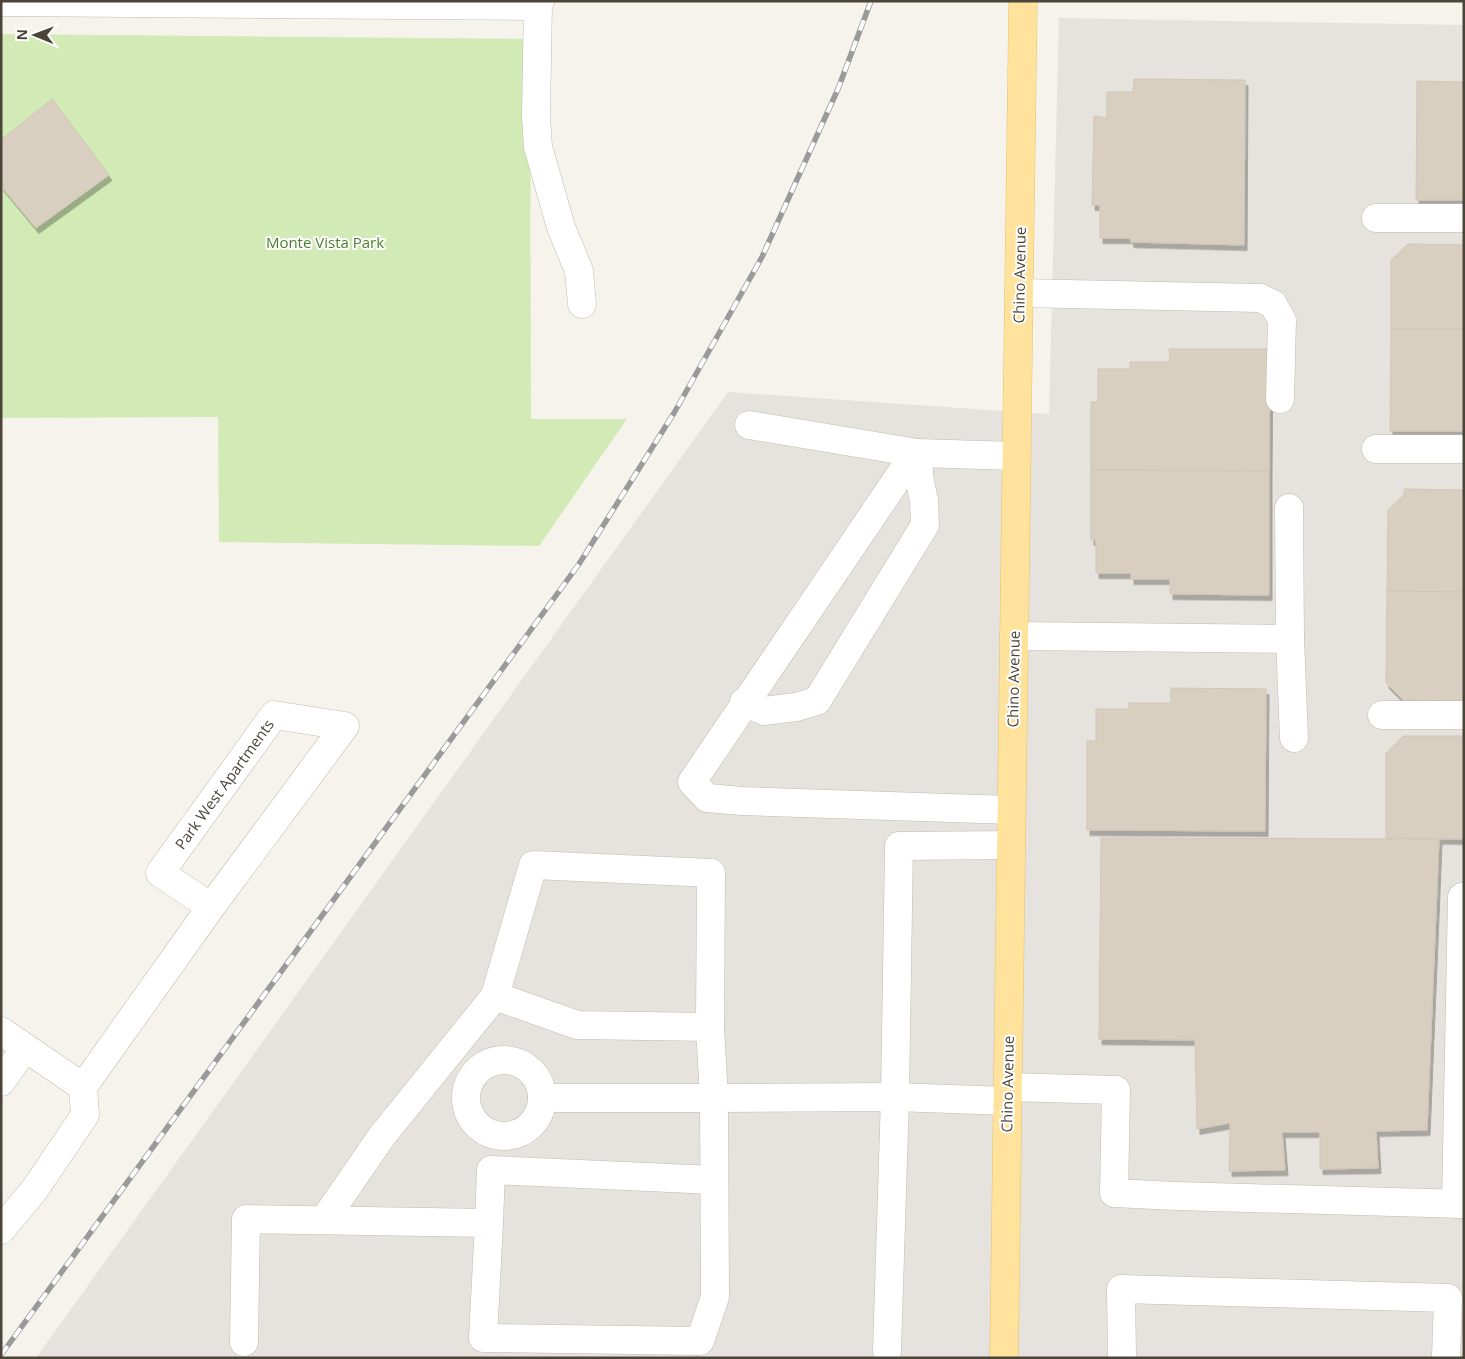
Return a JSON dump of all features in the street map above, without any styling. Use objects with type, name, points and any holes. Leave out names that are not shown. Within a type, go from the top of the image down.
[{"type":"main road","name":"Chino Avenue","points":[[1004,1358],[1023,1]]},
{"type":"street","points":[[1,2],[527,6],[539,2],[536,116],[538,147],[561,227],[578,271],[582,304]]},
{"type":"street","points":[[1376,218],[1464,218]]},
{"type":"street","points":[[1019,293],[1260,298],[1273,304],[1282,320],[1280,399]]},
{"type":"street","points":[[749,425],[917,453],[1016,456]]},
{"type":"street","points":[[1376,449],[1464,449]]},
{"type":"street","points":[[917,453],[904,468],[744,702],[692,782],[707,798],[742,801],[1011,810]]},
{"type":"street","points":[[744,702],[764,711],[796,707],[817,701],[925,525],[924,500],[917,453]]},
{"type":"street","points":[[1289,508],[1290,639],[1294,738]]},
{"type":"street","points":[[1014,636],[1290,639]]},
{"type":"street","name":"Park West Apartments","points":[[84,1087],[344,726],[274,715],[160,873],[212,907]]},
{"type":"street","points":[[1382,715],[1464,715]]},
{"type":"street","points":[[887,1351],[899,846],[1010,845]]},
{"type":"street","points":[[324,1220],[382,1136],[495,996],[533,865],[711,873],[710,1027],[714,1098],[715,1297],[700,1341],[483,1338],[493,1135]]},
{"type":"street","points":[[542,1098],[894,1097],[1116,1090],[1114,1193],[1460,1204],[1462,897],[1464,898]]},
{"type":"street","points":[[495,996],[577,1025],[710,1027]]},
{"type":"street","points":[[1,1031],[84,1087],[85,1114],[35,1189],[1,1230]]},
{"type":"street","points":[[1,1082],[25,1048]]},
{"type":"street","points":[[498,1060],[516,1061],[526,1066],[535,1075],[540,1086],[542,1098],[538,1115],[527,1128],[511,1135],[493,1135],[482,1130],[473,1121],[466,1104],[467,1086],[472,1075],[481,1067],[498,1060]]},
{"type":"street","points":[[491,1170],[714,1180]]},
{"type":"street","points":[[244,1342],[246,1219],[489,1223]]},
{"type":"street","points":[[1122,1358],[1121,1289],[1448,1298],[1446,1358]]},
{"type":"shaded area","points":[[1059,18],[1464,25],[1464,1358],[36,1358],[728,392],[1049,414]]},
{"type":"green space","name":"Monte Vista Park","points":[[1,34],[530,39],[531,419],[627,419],[539,546],[219,542],[218,417],[1,418]]},
{"type":"building","points":[[1134,79],[1245,80],[1244,245],[1131,242],[1130,238],[1100,238],[1100,205],[1092,205],[1094,116],[1107,118],[1107,92],[1133,92]]},
{"type":"building","points":[[1417,81],[1464,82],[1464,200],[1416,200]]},
{"type":"building","points":[[52,99],[109,175],[36,228],[1,186],[1,140]]},
{"type":"building","points":[[1408,244],[1464,245],[1464,329],[1391,329],[1391,260]]},
{"type":"building","points":[[1391,329],[1464,329],[1464,431],[1390,431]]},
{"type":"building","points":[[1169,349],[1270,349],[1269,471],[1091,470],[1091,402],[1098,402],[1098,369],[1130,369],[1130,362],[1170,362]]},
{"type":"building","points":[[1091,470],[1269,471],[1269,595],[1170,594],[1170,579],[1131,579],[1131,573],[1096,573],[1096,540],[1091,540]]},
{"type":"building","points":[[1405,489],[1464,490],[1464,592],[1387,591],[1388,510],[1403,496]]},
{"type":"building","points":[[1387,591],[1464,592],[1464,701],[1403,700],[1386,683]]},
{"type":"building","points":[[1171,688],[1266,689],[1265,831],[1087,830],[1087,741],[1096,741],[1096,709],[1129,709],[1129,703],[1171,703]]},
{"type":"building","points":[[1403,736],[1464,736],[1464,839],[1386,838],[1386,753]]},
{"type":"building","points":[[1101,838],[1439,839],[1427,1130],[1376,1131],[1378,1168],[1320,1169],[1320,1132],[1282,1132],[1285,1170],[1229,1171],[1230,1123],[1197,1129],[1195,1040],[1099,1039]]},
{"type":"railway","points":[[1,1355],[579,564],[674,413],[762,257],[838,89],[871,1]]}]
